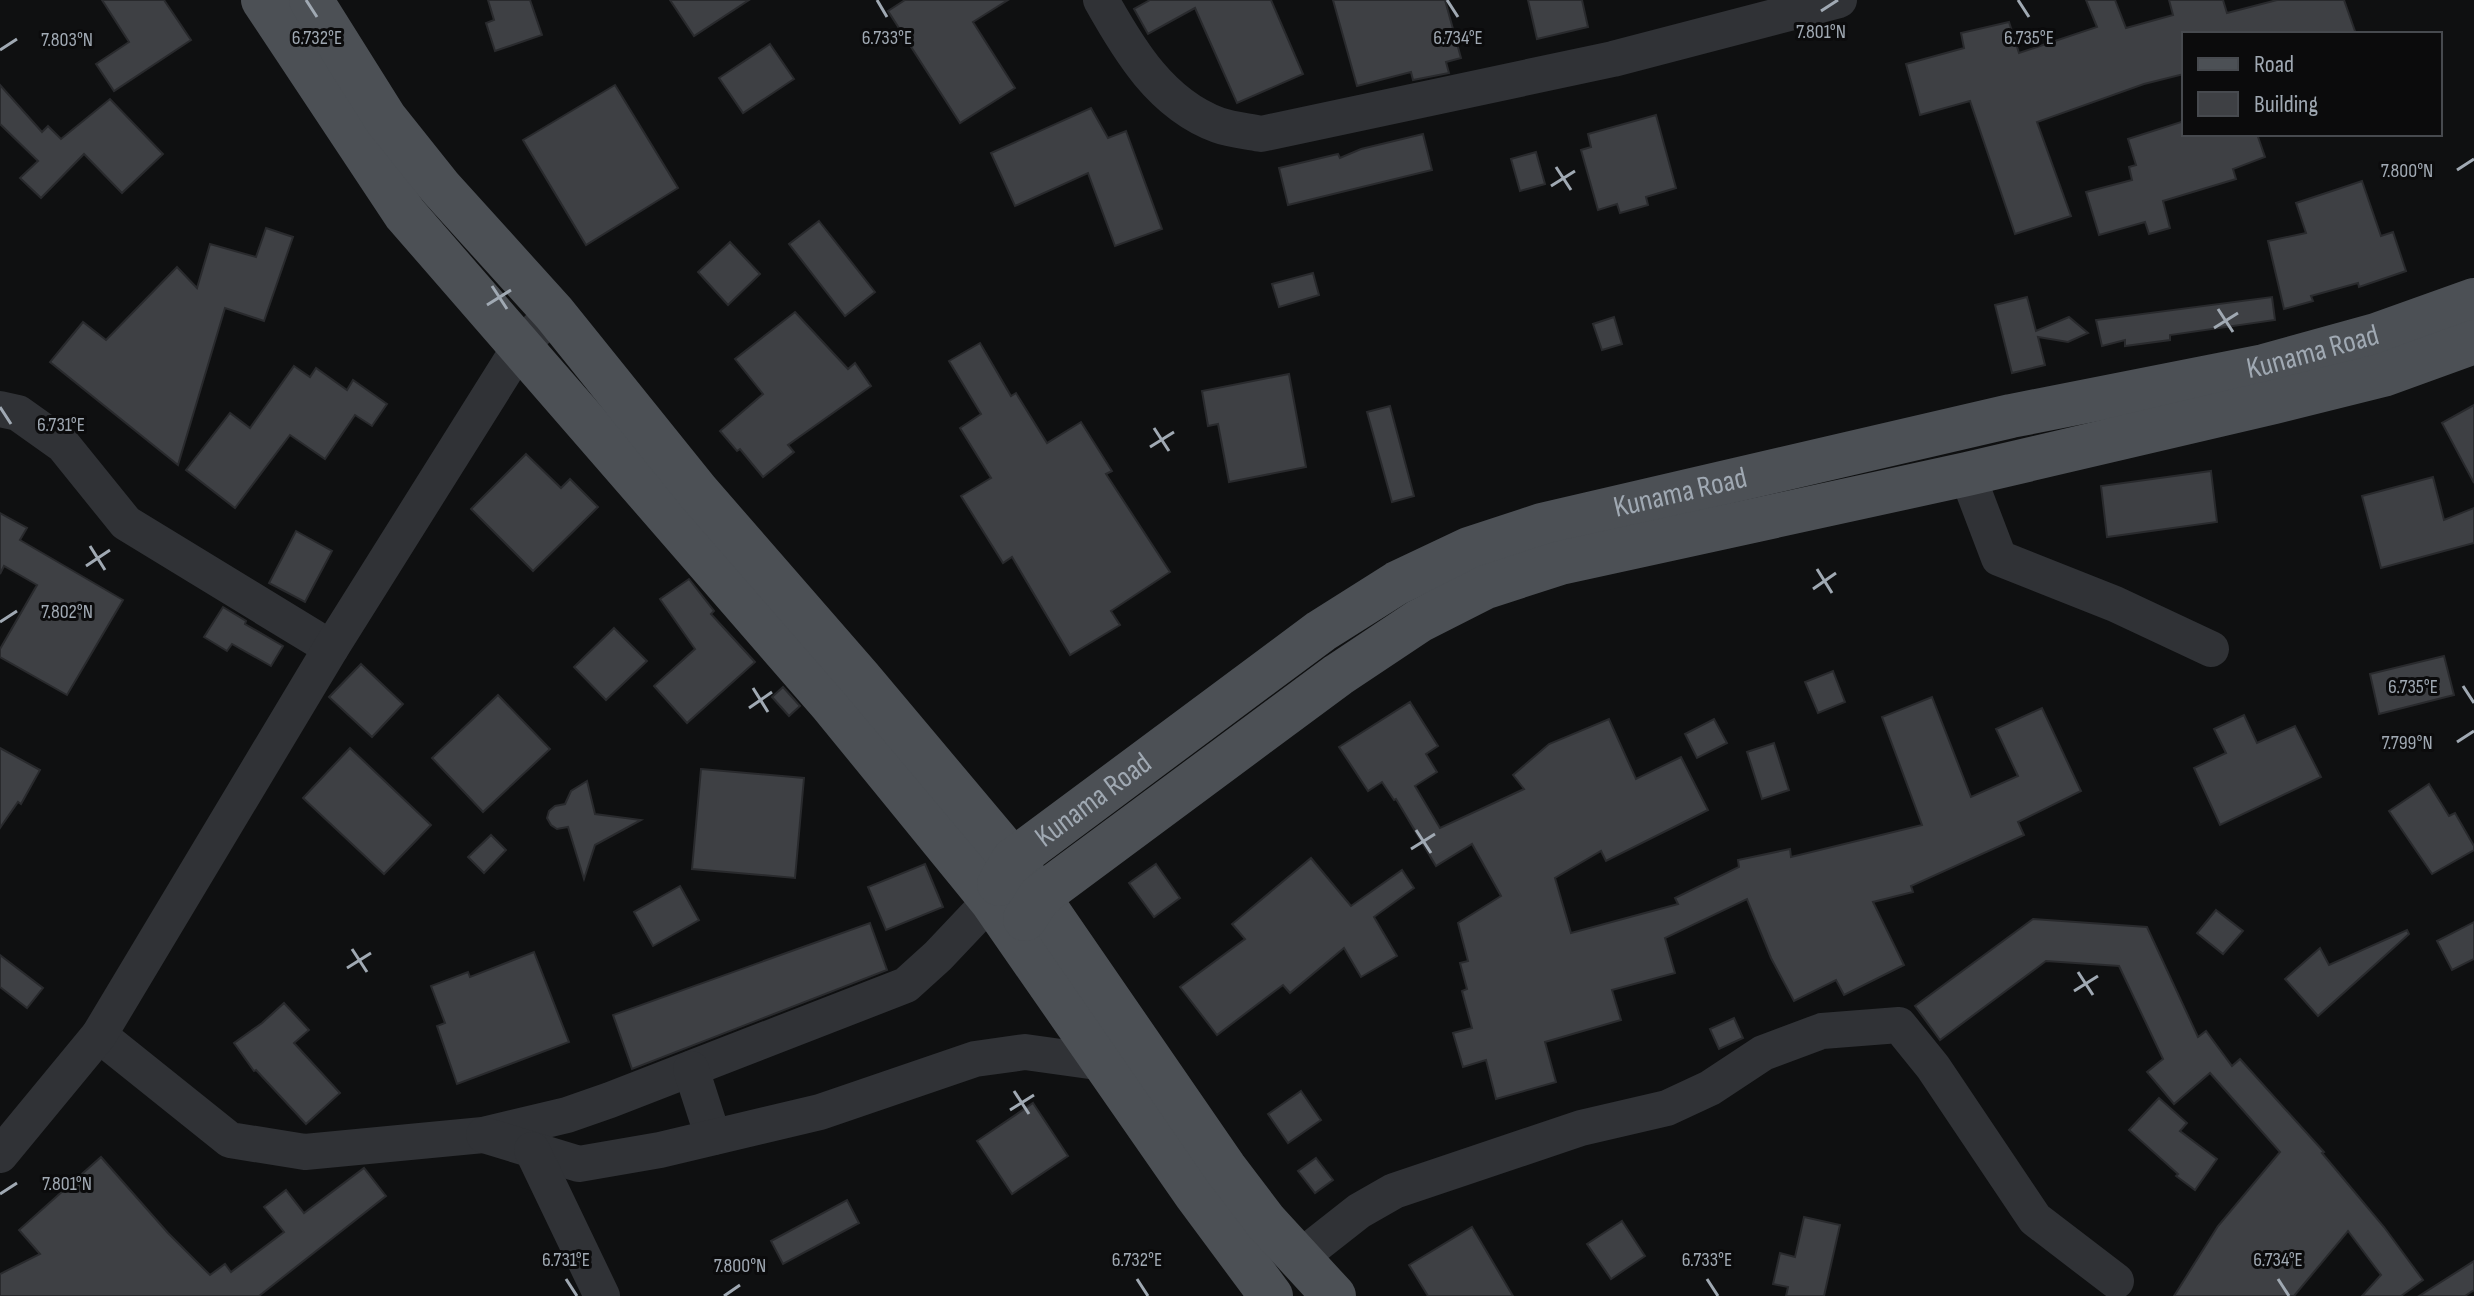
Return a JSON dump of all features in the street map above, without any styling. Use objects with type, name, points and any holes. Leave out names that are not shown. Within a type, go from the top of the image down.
[{"type":"main road","points":[[263,0],[405,214],[869,748],[991,900],[1251,1272],[1271,1296]]},
{"type":"main road","points":[[311,0],[385,118],[440,187],[554,313],[698,492],[1013,860],[1225,1168],[1298,1259],[1334,1296]]},
{"type":"main road","name":"Kunama Road","points":[[991,900],[1013,860],[1321,631],[1397,583],[1469,549],[1542,525],[2011,416],[2264,366],[2376,335],[2474,300]]},
{"type":"main road","name":"Kunama Road","points":[[1015,935],[1040,896],[1338,675],[1419,621],[1486,587],[1560,563],[1967,474],[2383,375],[2474,342]]},
{"type":"street","points":[[1101,0],[1130,52],[1176,101],[1218,124],[1261,134],[1613,59],[1839,0]]},
{"type":"street","points":[[0,1155],[99,1035],[331,648],[521,345],[554,313]]},
{"type":"street","points":[[0,409],[18,413],[63,445],[126,523],[331,648]]},
{"type":"street","points":[[1967,474],[1999,558],[2115,604],[2211,649]]},
{"type":"street","points":[[99,1035],[230,1140],[305,1152],[483,1135],[567,1115],[906,985],[991,900]]},
{"type":"street","points":[[1298,1259],[1359,1211],[1394,1191],[1581,1128],[1667,1108],[1710,1088],[1763,1053],[1822,1031],[1899,1025],[1933,1067],[2035,1219],[2116,1281]]},
{"type":"street","points":[[483,1135],[579,1164],[820,1112],[975,1059],[1025,1052],[1104,1063]]},
{"type":"street","points":[[691,1069],[713,1137]]},
{"type":"street","points":[[532,1150],[602,1296]]},
{"type":"building","points":[[102,0],[164,0],[191,40],[114,91],[96,64],[129,42]]},
{"type":"building","points":[[488,0],[530,0],[542,35],[495,51],[486,23],[494,20]]},
{"type":"building","points":[[670,0],[749,0],[694,36]]},
{"type":"building","points":[[905,0],[1008,0],[973,22],[1015,88],[960,123],[888,11]]},
{"type":"building","points":[[1150,0],[1271,0],[1303,74],[1237,103],[1195,8],[1148,34],[1134,9]]},
{"type":"building","points":[[1333,0],[1445,0],[1461,58],[1446,62],[1449,73],[1413,80],[1411,72],[1357,86]]},
{"type":"building","points":[[1528,0],[1582,0],[1588,27],[1537,39]]},
{"type":"building","points":[[2086,0],[2115,0],[2126,28],[2173,15],[2169,0],[2223,0],[2227,13],[2277,0],[2344,0],[2355,32],[2182,32],[2182,74],[2144,84],[2037,122],[2071,216],[2015,234],[1970,101],[1920,115],[1906,64],[1964,48],[1961,33],[2009,22],[2019,53],[2097,27]]},
{"type":"building","points":[[770,44],[794,79],[743,113],[719,78]]},
{"type":"building","points":[[0,85],[42,132],[48,126],[61,139],[110,99],[163,154],[122,193],[84,154],[41,198],[20,178],[38,161],[0,124]]},
{"type":"building","points":[[615,85],[678,188],[586,245],[523,140]]},
{"type":"building","points":[[1091,108],[1108,138],[1126,131],[1162,229],[1115,246],[1088,173],[1015,206],[991,153]]},
{"type":"building","points":[[1656,115],[1676,188],[1646,197],[1648,205],[1620,213],[1617,204],[1598,210],[1581,150],[1591,147],[1588,134]]},
{"type":"building","points":[[2182,122],[2182,136],[2258,136],[2265,157],[2233,169],[2236,179],[2163,201],[2170,228],[2149,234],[2145,222],[2099,235],[2086,192],[2132,180],[2129,167],[2136,165],[2128,139]]},
{"type":"building","points":[[1423,134],[1432,170],[1288,205],[1279,168],[1338,154],[1340,158],[1361,149]]},
{"type":"building","points":[[1536,152],[1545,184],[1520,191],[1511,159]]},
{"type":"building","points":[[2362,181],[2381,236],[2393,232],[2406,271],[2359,287],[2358,283],[2311,296],[2313,301],[2284,309],[2268,241],[2306,233],[2296,203]]},
{"type":"building","points":[[819,221],[875,292],[845,316],[789,244]]},
{"type":"building","points":[[266,228],[293,237],[264,321],[225,308],[178,465],[50,362],[83,322],[106,340],[177,267],[197,288],[210,244],[256,257]]},
{"type":"building","points":[[730,242],[760,274],[728,305],[698,272]]},
{"type":"building","points":[[1313,273],[1319,295],[1279,307],[1272,284]]},
{"type":"building","points":[[2027,297],[2036,331],[2069,317],[2088,333],[2068,342],[2038,337],[2045,365],[2012,373],[1995,305]]},
{"type":"building","points":[[2272,297],[2275,320],[2170,335],[2170,340],[2125,346],[2125,340],[2102,346],[2096,320]]},
{"type":"building","points":[[795,312],[848,369],[855,363],[871,386],[788,445],[794,452],[763,477],[720,431],[763,394],[735,359]]},
{"type":"building","points":[[1614,317],[1622,344],[1602,350],[1593,324]]},
{"type":"building","points":[[980,343],[1011,396],[1016,393],[1047,443],[1081,422],[1112,471],[1106,474],[1170,572],[1111,611],[1120,625],[1070,655],[1012,557],[1003,563],[961,496],[991,478],[960,428],[981,414],[949,361]]},
{"type":"building","points":[[294,366],[310,377],[316,368],[347,390],[353,380],[387,404],[372,426],[355,415],[325,459],[290,435],[235,508],[186,470],[230,413],[250,428]]},
{"type":"building","points":[[1289,374],[1306,467],[1229,482],[1218,424],[1208,426],[1202,391]]},
{"type":"building","points":[[2474,405],[2474,483],[2442,423]]},
{"type":"building","points":[[1390,406],[1414,496],[1392,502],[1367,412]]},
{"type":"building","points":[[526,454],[561,488],[570,479],[598,507],[533,571],[471,509]]},
{"type":"building","points":[[2211,471],[2217,522],[2107,537],[2101,486]]},
{"type":"building","points":[[2433,477],[2444,520],[2474,508],[2474,543],[2381,568],[2362,496]]},
{"type":"building","points":[[0,513],[27,528],[20,540],[123,600],[67,695],[0,657],[0,649],[37,585],[4,566],[0,574]]},
{"type":"building","points":[[296,531],[332,551],[305,602],[269,583]]},
{"type":"building","points":[[689,579],[714,611],[711,614],[755,662],[687,723],[654,686],[695,649],[660,599]]},
{"type":"building","points":[[223,607],[283,646],[271,666],[232,644],[227,651],[204,637]]},
{"type":"building","points":[[614,628],[647,661],[606,700],[574,667]]},
{"type":"building","points":[[2444,656],[2454,695],[2379,714],[2370,674]]},
{"type":"building","points":[[361,664],[403,704],[372,737],[329,697]]},
{"type":"building","points":[[1833,671],[1845,702],[1818,713],[1805,682]]},
{"type":"building","points":[[783,687],[800,706],[789,716],[772,697]]},
{"type":"building","points":[[498,695],[550,749],[483,812],[432,758]]},
{"type":"building","points":[[1932,697],[1971,797],[2018,776],[1996,729],[2042,708],[2081,791],[2018,822],[2024,835],[1911,886],[1913,892],[1873,902],[1904,965],[1844,995],[1836,980],[1794,1001],[1771,958],[1747,899],[1665,938],[1675,973],[1612,990],[1621,1020],[1545,1042],[1556,1082],[1496,1099],[1486,1060],[1463,1067],[1453,1033],[1472,1028],[1462,991],[1467,989],[1460,963],[1468,961],[1458,923],[1501,896],[1472,844],[1436,866],[1396,799],[1382,782],[1368,791],[1339,747],[1410,702],[1438,746],[1426,754],[1437,772],[1415,786],[1440,828],[1524,789],[1513,775],[1549,744],[1609,719],[1636,779],[1681,757],[1708,810],[1606,861],[1601,851],[1555,878],[1571,933],[1678,904],[1675,898],[1739,867],[1738,860],[1790,849],[1791,857],[1922,825],[1882,717]]},
{"type":"building","points":[[2244,715],[2257,743],[2295,726],[2321,777],[2220,825],[2194,768],[2226,753],[2214,729]]},
{"type":"building","points":[[1714,719],[1727,743],[1697,758],[1685,734]]},
{"type":"building","points":[[1774,743],[1789,790],[1762,799],[1747,752]]},
{"type":"building","points":[[0,748],[40,770],[21,804],[18,802],[0,828]]},
{"type":"building","points":[[350,748],[431,825],[384,874],[303,798]]},
{"type":"building","points":[[701,769],[804,778],[795,878],[692,869]]},
{"type":"building","points":[[587,781],[595,814],[641,820],[595,845],[584,879],[568,827],[557,829],[547,818],[549,811],[565,804],[571,791]]},
{"type":"building","points":[[2429,784],[2449,816],[2455,813],[2474,846],[2474,850],[2432,874],[2389,811]]},
{"type":"building","points":[[491,835],[506,850],[484,873],[468,857]]},
{"type":"building","points":[[1311,858],[1351,906],[1402,870],[1414,888],[1374,917],[1397,956],[1361,977],[1344,948],[1290,993],[1283,985],[1217,1035],[1180,987],[1245,939],[1232,924]]},
{"type":"building","points":[[925,864],[943,907],[886,930],[868,887]]},
{"type":"building","points":[[1156,864],[1180,898],[1154,917],[1129,883]]},
{"type":"building","points":[[680,886],[699,920],[653,946],[634,912]]},
{"type":"building","points":[[2216,910],[2243,931],[2223,954],[2197,933]]},
{"type":"building","points":[[2033,919],[2147,927],[2198,1037],[2206,1031],[2232,1066],[2240,1059],[2324,1152],[2423,1280],[2401,1296],[2362,1296],[2381,1275],[2348,1231],[2294,1296],[2174,1296],[2218,1226],[2280,1152],[2210,1073],[2174,1104],[2147,1072],[2163,1059],[2119,966],[2046,961],[1940,1040],[1915,1006]]},
{"type":"building","points":[[2474,922],[2474,959],[2452,970],[2437,941]]},
{"type":"building","points":[[870,923],[887,970],[632,1069],[613,1015]]},
{"type":"building","points":[[2407,930],[2409,934],[2318,1016],[2285,979],[2320,948],[2329,965]]},
{"type":"building","points":[[534,952],[569,1042],[457,1084],[437,1026],[445,1023],[431,986],[468,972],[470,977]]},
{"type":"building","points":[[0,955],[43,988],[27,1008],[0,987]]},
{"type":"building","points":[[284,1003],[309,1030],[294,1043],[340,1093],[306,1124],[254,1071],[234,1043]]},
{"type":"building","points":[[1734,1018],[1743,1038],[1719,1049],[1710,1029]]},
{"type":"building","points":[[1301,1091],[1321,1120],[1288,1143],[1268,1114]]},
{"type":"building","points":[[2159,1098],[2187,1123],[2180,1131],[2217,1159],[2195,1190],[2176,1176],[2178,1174],[2129,1130]]},
{"type":"building","points":[[1033,1103],[1068,1156],[1012,1194],[977,1141]]},
{"type":"building","points":[[101,1157],[210,1275],[225,1264],[231,1272],[284,1232],[264,1207],[286,1190],[304,1213],[364,1168],[386,1196],[259,1296],[0,1296],[0,1274],[40,1254],[19,1230]]},
{"type":"building","points":[[1316,1158],[1333,1180],[1315,1193],[1298,1171]]},
{"type":"building","points":[[847,1200],[859,1223],[783,1264],[771,1241]]},
{"type":"building","points":[[1804,1217],[1840,1225],[1824,1296],[1786,1296],[1788,1287],[1773,1284],[1780,1253],[1795,1257]]},
{"type":"building","points":[[1622,1221],[1645,1256],[1611,1279],[1587,1244]]},
{"type":"building","points":[[1472,1227],[1513,1296],[1428,1296],[1409,1265]]},
{"type":"building","points":[[2474,1261],[2474,1290],[2465,1296],[2419,1296]]}]
